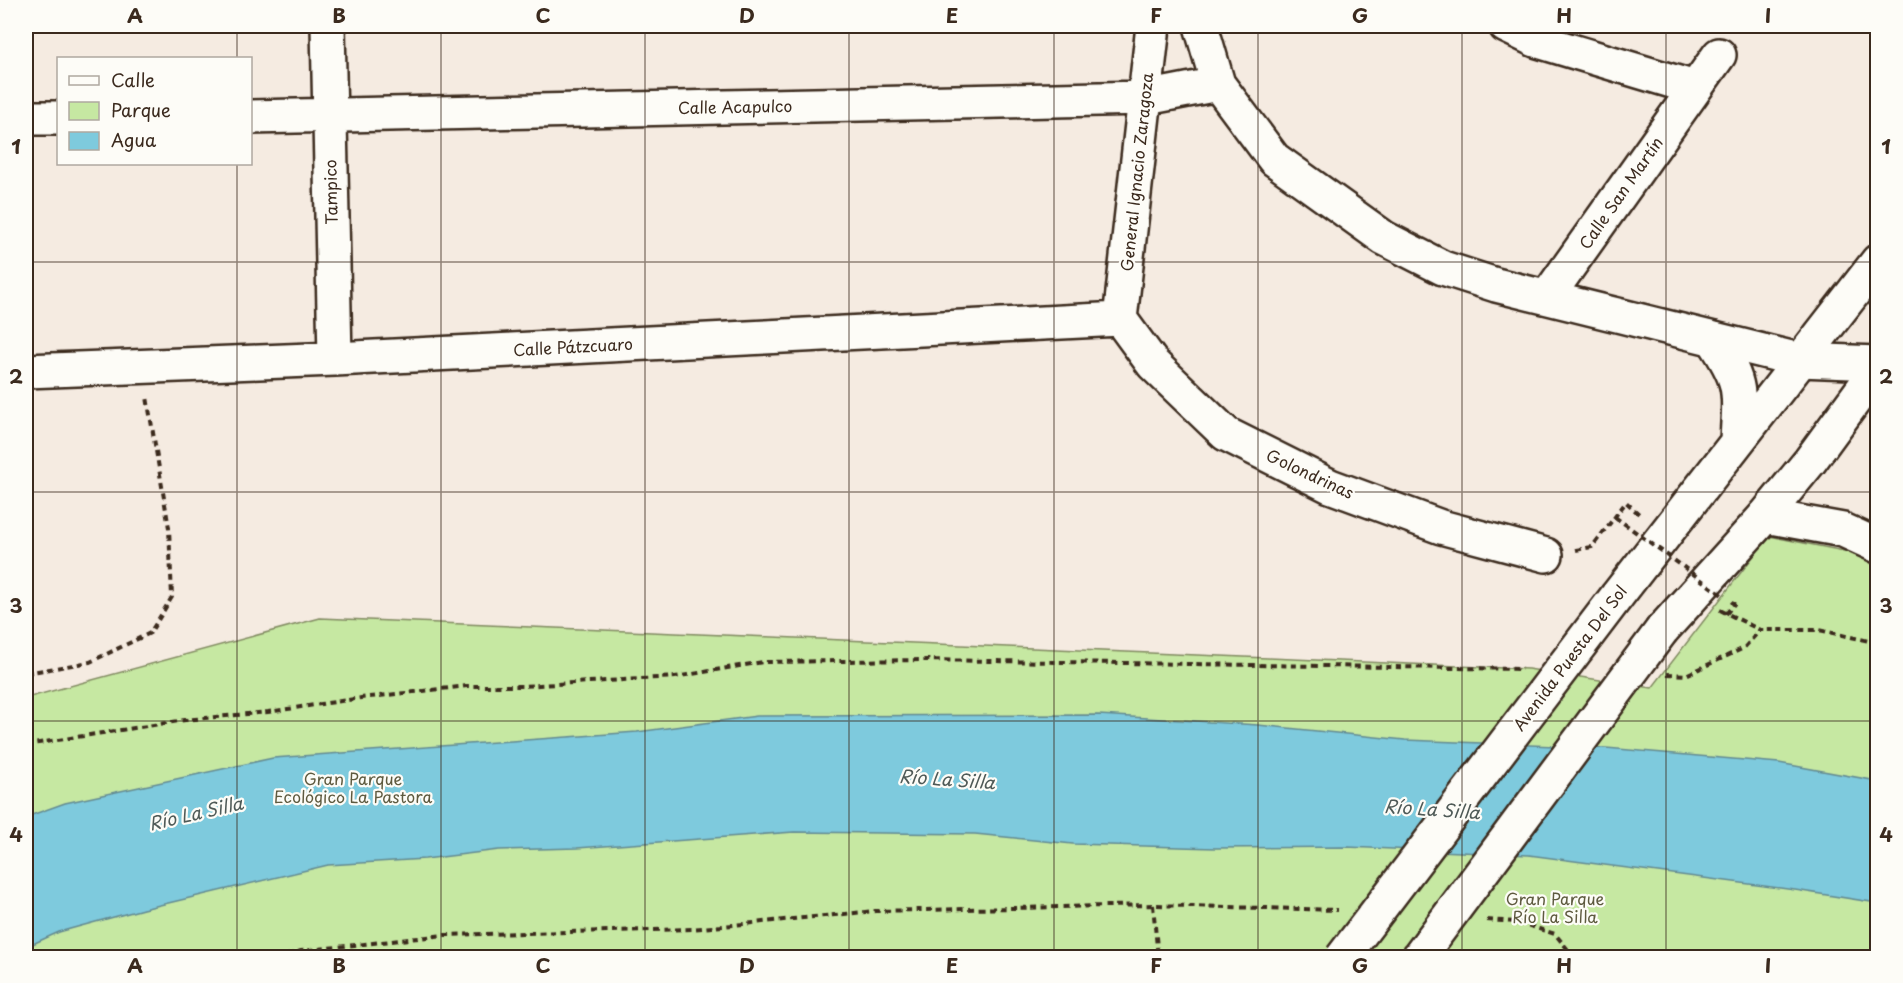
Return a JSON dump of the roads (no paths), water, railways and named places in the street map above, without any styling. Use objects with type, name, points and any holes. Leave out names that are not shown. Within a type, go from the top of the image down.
[{"type":"street","name":"Tampico","points":[[328,26],[335,359]]},
{"type":"street","name":"General Ignacio Zaragoza","points":[[1120,319],[1153,26]]},
{"type":"street","points":[[1200,26],[1218,84],[1274,159],[1384,238],[1443,268],[1496,285],[1799,360],[1878,363]]},
{"type":"street","points":[[1506,26],[1535,40],[1695,88]]},
{"type":"street","name":"Calle San Martín","points":[[1547,297],[1719,55]]},
{"type":"street","name":"Calle Acapulco","points":[[252,117],[1146,98],[1218,84]]},
{"type":"street","points":[[26,118],[57,118]]},
{"type":"street","name":"Avenida Puesta Del Sol","points":[[1341,957],[1737,440],[1878,261]]},
{"type":"street","name":"Calle Pátzcuaro","points":[[26,371],[335,359],[1120,319]]},
{"type":"street","name":"Golondrinas","points":[[1120,319],[1153,364],[1226,434],[1341,490],[1441,527],[1546,555]]},
{"type":"street","points":[[1713,339],[1733,368],[1740,394],[1737,440]]},
{"type":"street","points":[[1418,957],[1662,630],[1709,594],[1765,516],[1810,461],[1878,368]]},
{"type":"street","points":[[1765,516],[1843,530],[1878,546]]},
{"type":"water","name":"Río La Silla","points":[[1099,715],[1258,725],[1405,740],[1606,748],[1779,763],[1877,781],[1878,903],[1529,855],[1347,847],[1215,848],[1073,844],[975,834],[794,832],[577,848],[499,850],[425,859],[328,865],[143,909],[59,932],[26,947],[26,817],[65,803],[273,758],[637,732],[757,716]]},
{"type":"park label","name":"Gran Parque Ecológico La Pastora","points":[[353,788]]},
{"type":"park label","name":"Gran Parque Río La Silla","points":[[1555,908]]}]
